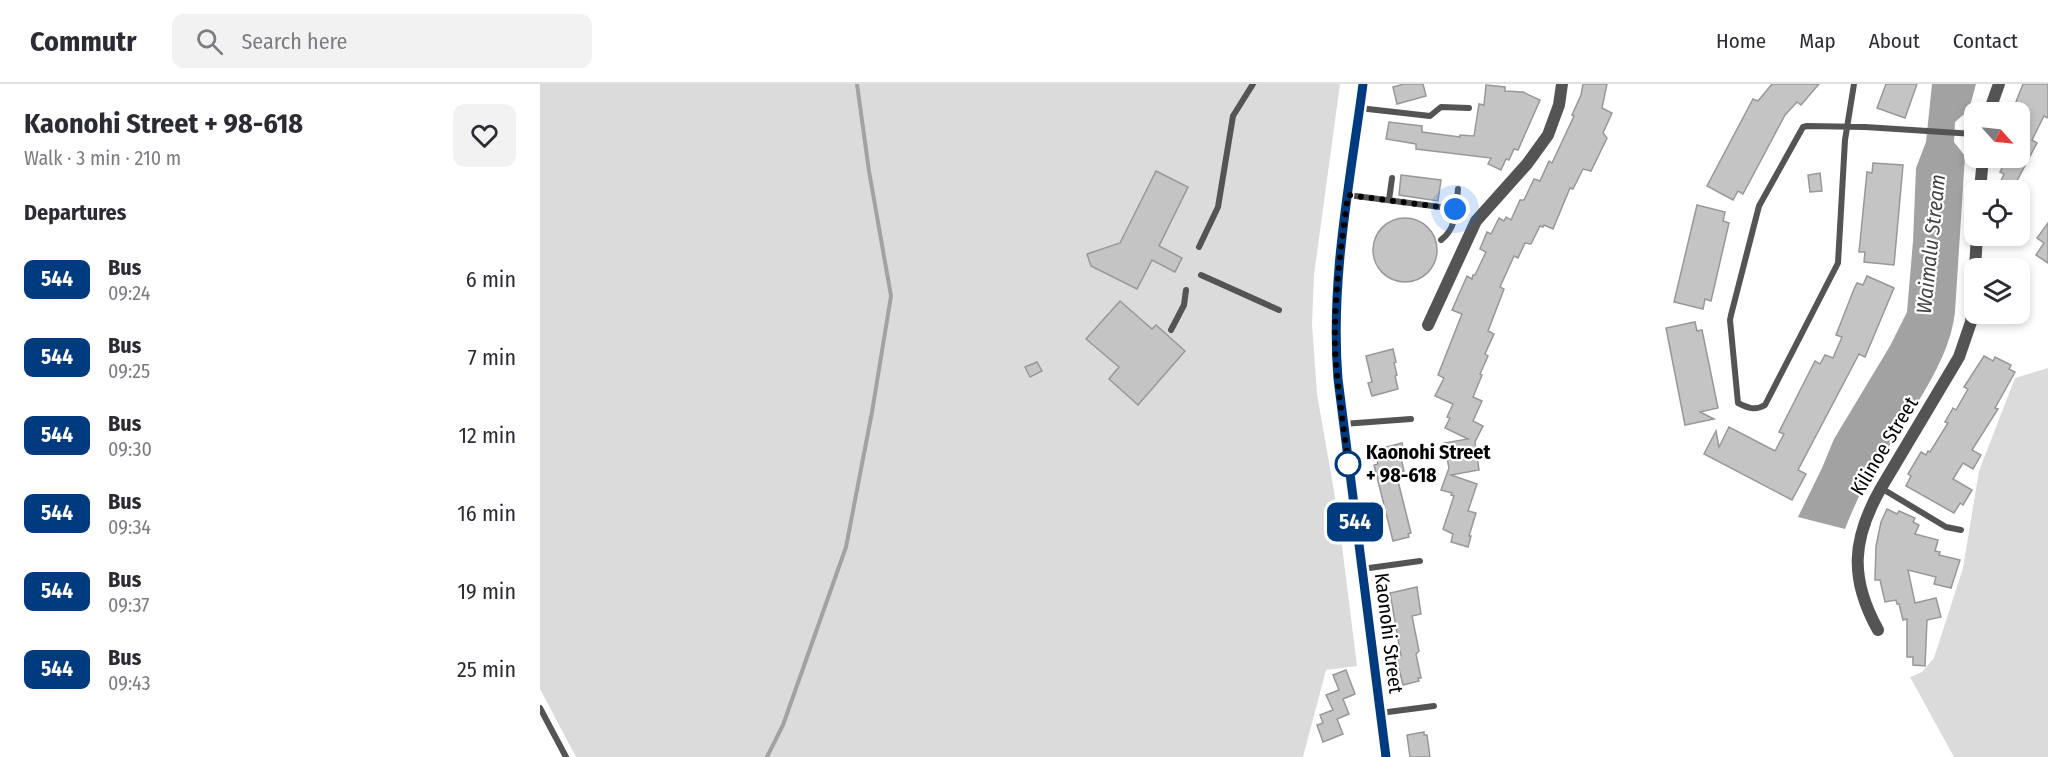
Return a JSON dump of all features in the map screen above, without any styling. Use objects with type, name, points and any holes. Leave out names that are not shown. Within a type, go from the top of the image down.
[{"type":"street","name":"Kaonohi Street","points":[[1363,84],[1339,264],[1335,319],[1337,369],[1343,424],[1386,757]]},
{"type":"street","points":[[1428,325],[1476,221],[1527,164],[1548,135],[1559,105],[1563,84]]},
{"type":"street","points":[[1993,102],[1999,84]]},
{"type":"street","name":"Kilinoe Street","points":[[1878,630],[1862,596],[1858,557],[1864,523],[1881,488],[1959,357],[1970,324]]},
{"type":"lane","points":[[1199,247],[1218,207],[1233,116],[1253,84]]},
{"type":"lane","points":[[1854,84],[1847,127],[1838,263],[1769,398],[1760,408],[1750,409],[1738,403],[1730,320],[1759,206],[1803,127],[1847,127],[1964,133]]},
{"type":"lane","points":[[1359,108],[1430,116],[1441,107],[1468,108]]},
{"type":"lane","points":[[1389,200],[1392,177]]},
{"type":"lane","points":[[1441,240],[1452,230],[1458,189]]},
{"type":"lane","points":[[1348,195],[1455,209]]},
{"type":"lane","points":[[1201,275],[1279,310]]},
{"type":"lane","points":[[1172,330],[1184,305],[1185,290]]},
{"type":"lane","points":[[1343,424],[1410,419]]},
{"type":"lane","points":[[1881,488],[1947,527],[1961,530]]},
{"type":"lane","points":[[1362,569],[1420,561]]},
{"type":"lane","points":[[1380,713],[1434,706]]},
{"type":"lane","points":[[540,708],[566,757]]},
{"type":"shaded area","points":[[540,84],[1340,84],[1314,275],[1312,324],[1317,394],[1338,514],[1357,666],[1326,670],[1303,757],[576,757],[540,689]]},
{"type":"shaded area","points":[[2048,368],[2048,757],[1954,757],[1910,677],[1922,672],[1934,658],[1963,568],[1979,471],[2015,378]]},
{"type":"water","name":"Waimalu Stream","points":[[1932,84],[1976,84],[1971,102],[1964,102],[1964,114],[1955,122],[1954,142],[1964,155],[1964,168],[1955,312],[1951,334],[1931,379],[1864,486],[1845,529],[1798,517],[1834,439],[1890,346],[1907,312],[1916,168],[1926,142]]},
{"type":"building","points":[[1404,84],[1423,84],[1426,96],[1397,104],[1393,87]]},
{"type":"building","points":[[1583,84],[1607,84],[1602,108],[1612,113],[1603,133],[1607,138],[1591,171],[1583,169],[1573,189],[1570,188],[1553,229],[1544,225],[1540,226],[1531,244],[1525,243],[1518,258],[1514,256],[1500,287],[1504,289],[1488,331],[1494,334],[1485,354],[1488,356],[1473,397],[1482,401],[1473,421],[1483,426],[1475,442],[1479,470],[1451,475],[1477,484],[1468,511],[1476,513],[1468,547],[1451,542],[1453,534],[1443,529],[1454,496],[1451,495],[1452,493],[1441,490],[1449,468],[1444,443],[1468,439],[1445,428],[1453,404],[1435,396],[1444,378],[1438,375],[1462,314],[1452,310],[1467,276],[1472,279],[1486,252],[1480,249],[1487,232],[1491,234],[1499,218],[1504,221],[1506,217],[1511,220],[1520,200],[1524,200],[1534,179],[1540,181],[1549,161],[1552,163],[1574,116],[1572,115]]},
{"type":"building","points":[[1772,84],[1819,84],[1801,105],[1797,102],[1785,115],[1743,194],[1738,191],[1733,200],[1707,186],[1753,99],[1758,101]]},
{"type":"building","points":[[1886,84],[1917,84],[1905,118],[1877,108]]},
{"type":"building","points":[[2023,84],[2048,84],[2048,118],[2044,116],[2032,140],[2037,143],[2030,156],[2030,102],[2016,102]]},
{"type":"building","points":[[1486,85],[1505,87],[1505,91],[1523,92],[1540,100],[1518,150],[1514,149],[1501,170],[1488,164],[1491,158],[1416,149],[1416,144],[1386,139],[1389,122],[1422,126],[1422,132],[1460,137],[1460,135],[1474,136],[1479,104],[1484,105]]},
{"type":"building","points":[[1873,163],[1903,165],[1894,265],[1864,262],[1865,252],[1859,252],[1867,172],[1872,173]]},
{"type":"building","points":[[2002,168],[2024,168],[2017,180],[2001,180],[2004,174],[2000,172]]},
{"type":"building","points":[[1156,171],[1188,187],[1159,246],[1182,258],[1175,272],[1152,260],[1137,289],[1091,266],[1087,254],[1120,243]]},
{"type":"building","points":[[1820,173],[1822,191],[1810,192],[1808,175]]},
{"type":"building","points":[[1401,175],[1441,180],[1438,201],[1399,195]]},
{"type":"building","points":[[1697,205],[1725,212],[1723,221],[1729,223],[1711,301],[1705,299],[1703,309],[1674,302]]},
{"type":"building","points":[[1399,218],[1411,218],[1428,227],[1435,238],[1437,250],[1435,262],[1428,273],[1411,282],[1399,282],[1387,277],[1378,268],[1373,256],[1373,244],[1378,232],[1387,223]]},
{"type":"building","points":[[2048,223],[2048,263],[2036,255],[2044,243],[2037,238]]},
{"type":"building","points":[[1867,276],[1894,288],[1865,357],[1859,354],[1798,470],[1806,474],[1792,500],[1704,454],[1716,431],[1719,447],[1729,427],[1775,451],[1784,434],[1779,432],[1815,361],[1820,364],[1825,355],[1833,358],[1842,337],[1836,335],[1854,289],[1857,283],[1863,285]]},
{"type":"building","points":[[1120,301],[1152,329],[1156,325],[1185,351],[1138,405],[1109,379],[1119,367],[1086,339]]},
{"type":"building","points":[[1695,322],[1697,331],[1702,330],[1718,408],[1700,412],[1714,419],[1685,425],[1666,328]]},
{"type":"building","points":[[1393,349],[1398,389],[1372,396],[1368,383],[1372,382],[1366,356]]},
{"type":"building","points":[[1984,356],[1993,361],[1995,357],[2011,365],[2009,369],[2015,372],[1995,408],[1998,409],[1972,450],[1981,455],[1973,469],[1963,463],[1953,479],[1972,490],[1963,505],[1960,503],[1954,513],[1906,486],[1911,476],[1908,474],[1921,452],[1926,455],[1928,451],[1930,452],[1948,423],[1945,422],[1953,408],[1956,410],[1968,389],[1964,387]]},
{"type":"building","points":[[1037,362],[1042,371],[1030,377],[1025,367]]},
{"type":"building","points":[[1402,443],[1405,457],[1401,458],[1404,471],[1396,473],[1411,533],[1408,534],[1409,537],[1393,541],[1374,465],[1378,464],[1375,450]]},
{"type":"building","points":[[1887,509],[1915,518],[1913,522],[1919,525],[1915,534],[1938,540],[1935,551],[1940,552],[1939,555],[1960,560],[1951,588],[1934,584],[1936,577],[1908,570],[1915,603],[1936,598],[1941,617],[1927,620],[1925,666],[1913,665],[1913,657],[1907,657],[1907,619],[1903,620],[1896,600],[1885,602],[1880,580],[1875,580],[1876,546],[1881,522]]},
{"type":"building","points":[[1417,587],[1421,614],[1412,616],[1419,651],[1416,654],[1421,678],[1418,678],[1419,681],[1403,685],[1396,657],[1401,656],[1390,593]]},
{"type":"building","points":[[1346,670],[1355,694],[1343,699],[1349,714],[1337,719],[1343,734],[1323,742],[1317,725],[1323,723],[1320,715],[1333,710],[1326,695],[1339,690],[1333,675]]},
{"type":"building","points":[[1424,732],[1424,735],[1427,735],[1430,757],[1410,757],[1407,735]]},
{"type":"waterway","points":[[767,757],[783,725],[846,547],[891,296],[869,171],[857,84]]},
{"type":"bus line","name":"544","points":[[1363,84],[1339,264],[1335,350],[1386,757]]},
{"type":"place","name":"Kaonohi Street + 98-618","points":[[1348,464]]},
{"type":"route","points":[[1348,464],[1349,468],[1335,350],[1335,319],[1336,292],[1348,195],[1455,209]]}]
